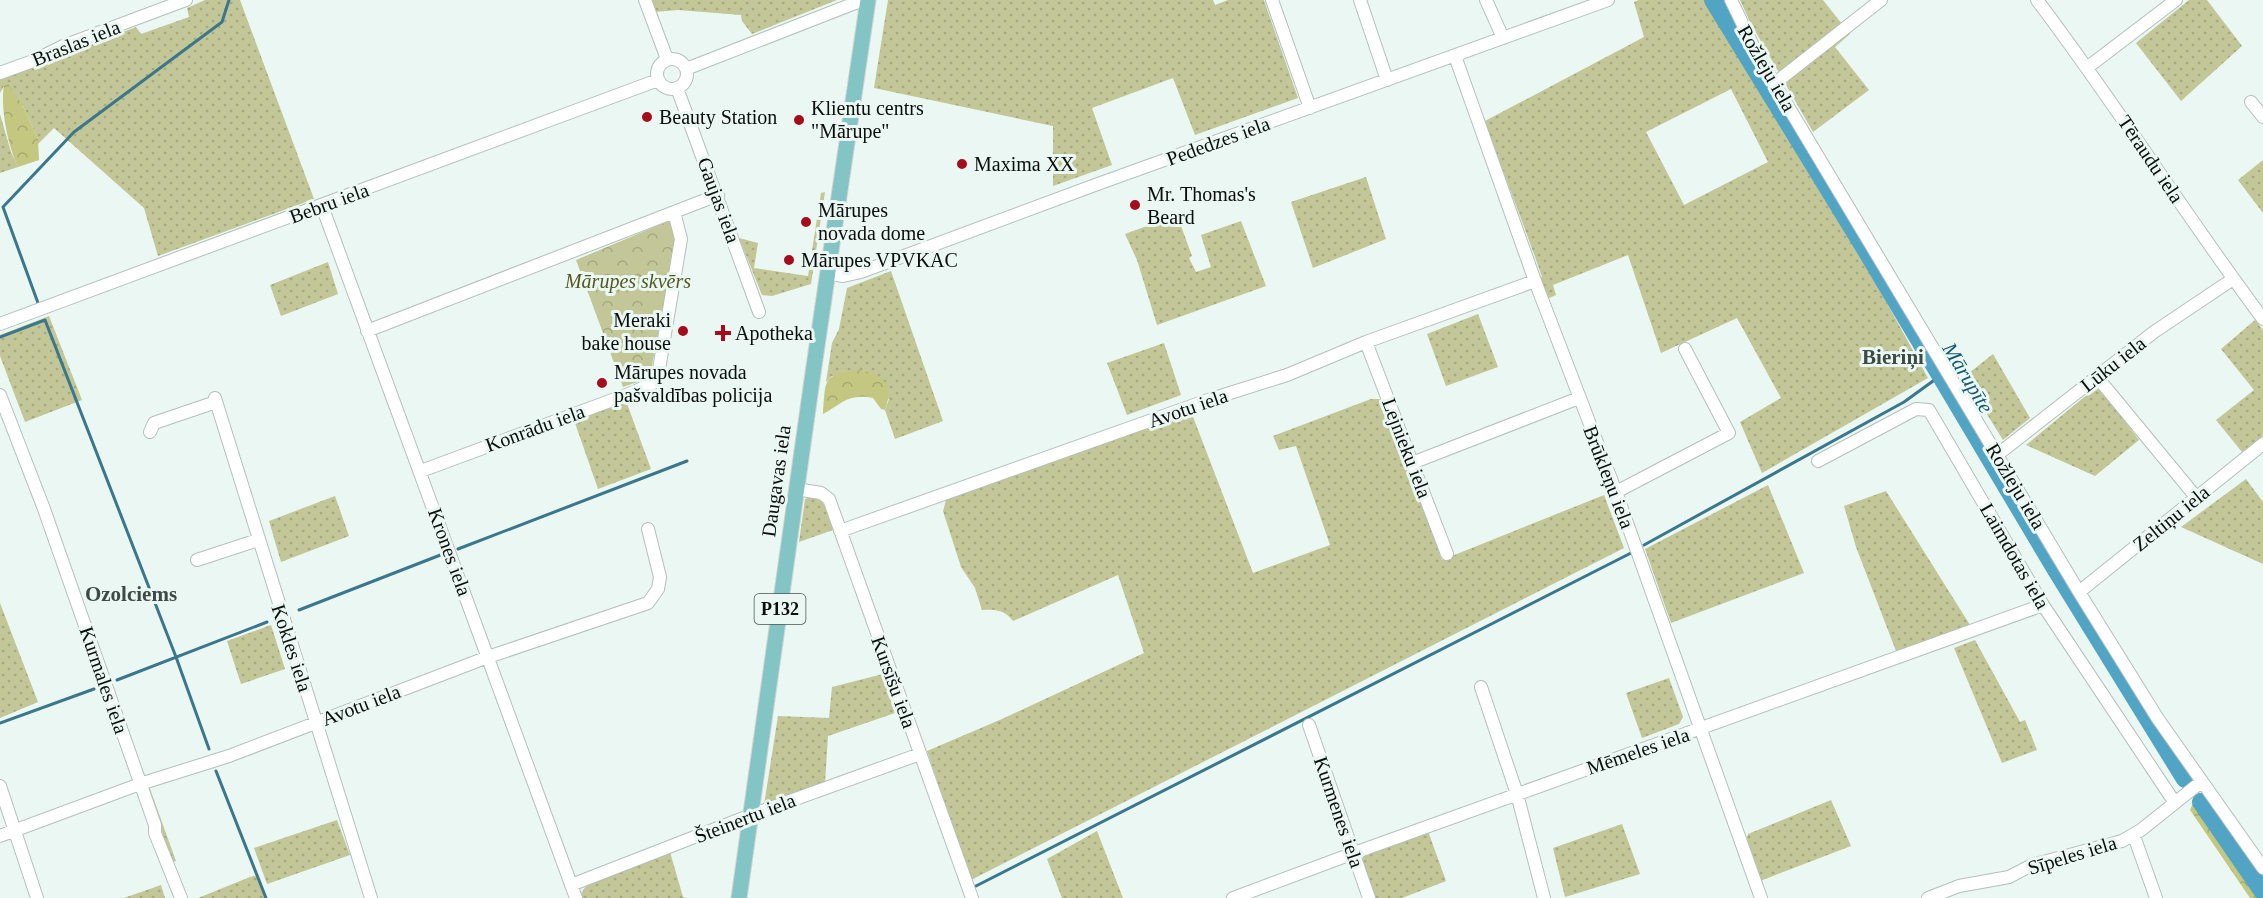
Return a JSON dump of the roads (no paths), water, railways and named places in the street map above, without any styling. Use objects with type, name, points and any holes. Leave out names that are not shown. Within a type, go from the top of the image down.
[{"type":"main road","name":"Daugavas iela","points":[[739,898],[868,0]]},
{"type":"street","name":"Braslas iela","points":[[0,73],[33,61],[63,46],[186,0]]},
{"type":"street","points":[[645,0],[667,59]]},
{"type":"street","points":[[686,69],[863,0]]},
{"type":"street","points":[[1272,0],[1310,108]]},
{"type":"street","points":[[1360,0],[1387,80]]},
{"type":"street","points":[[1486,0],[1503,38]]},
{"type":"street","name":"Pededzes iela","points":[[827,273],[843,276],[861,272],[1608,0]]},
{"type":"street","name":"Rožleju iela","points":[[1731,0],[1741,25],[1775,83],[2079,592],[2158,719],[2263,868]]},
{"type":"street","points":[[1775,83],[1881,0]]},
{"type":"street","name":"Tēraudu iela","points":[[2037,0],[2088,67],[2233,279],[2263,319]]},
{"type":"street","points":[[2088,67],[2176,0]]},
{"type":"street","name":"Brūkleņu iela","points":[[1455,56],[1535,281],[1616,492],[1761,898]]},
{"type":"street","points":[[667,59],[679,60],[686,69],[686,80],[677,88],[666,88],[658,80],[658,68],[667,59]]},
{"type":"street","name":"Bebru iela","points":[[0,324],[658,80]]},
{"type":"street","name":"Gaujas iela","points":[[677,88],[759,312]]},
{"type":"street","points":[[2251,102],[2263,117]]},
{"type":"street","points":[[367,331],[718,195]]},
{"type":"street","name":"Krones iela","points":[[322,206],[576,898]]},
{"type":"street","name":"Konrādu iela","points":[[421,471],[634,392],[655,382],[681,239],[674,212]]},
{"type":"street","name":"Lūku iela","points":[[1997,455],[2154,332],[2233,279]]},
{"type":"street","name":"Avotu iela","points":[[840,531],[1211,399],[1287,375],[1366,342],[1535,281]]},
{"type":"street","name":"Lejnieku iela","points":[[1366,342],[1447,554]]},
{"type":"street","points":[[1616,492],[1729,433],[1685,349]]},
{"type":"street","points":[[2097,377],[2196,497]]},
{"type":"street","name":"Kurmales iela","points":[[0,395],[44,509],[155,832],[181,898]]},
{"type":"street","points":[[1412,463],[1579,398]]},
{"type":"street","name":"Kokles iela","points":[[150,432],[154,423],[216,400],[258,540],[358,850],[371,898]]},
{"type":"street","name":"Laimdotas iela","points":[[1818,461],[1916,410],[1929,410],[2043,605],[2175,802]]},
{"type":"street","name":"Zeltiņu iela","points":[[2079,592],[2263,444]]},
{"type":"street","name":"Kursīšu iela","points":[[796,489],[825,495],[829,499],[972,898]]},
{"type":"street","name":"Avotu iela","points":[[0,836],[140,784],[228,756],[488,657],[648,603],[658,589],[660,577],[648,529]]},
{"type":"street","points":[[197,560],[258,540]]},
{"type":"street","name":"Mēmeles iela","points":[[1233,898],[2043,605]]},
{"type":"street","points":[[1481,687],[1517,794],[1544,898]]},
{"type":"street","name":"Kurmenes iela","points":[[1309,725],[1369,898]]},
{"type":"street","name":"Šteinertu iela","points":[[571,885],[751,815],[920,754]]},
{"type":"street","name":"Sīpeles iela","points":[[1928,898],[1959,886],[2009,877],[2032,865],[2071,856],[2134,836],[2201,782]]},
{"type":"street","points":[[0,786],[37,898]]},
{"type":"street","points":[[2134,836],[2156,898]]},
{"type":"waterway","points":[[38,303],[3,207],[74,132],[222,22],[229,0]]},
{"type":"waterway","name":"Mārupīte","points":[[1713,0],[1864,247],[2056,570],[2185,779]]},
{"type":"waterway","points":[[0,337],[45,320],[176,657],[209,749]]},
{"type":"waterway","points":[[1644,545],[1904,402],[1940,376]]},
{"type":"waterway","points":[[458,549],[687,461]]},
{"type":"waterway","points":[[976,886],[1631,553]]},
{"type":"waterway","points":[[299,610],[443,554]]},
{"type":"waterway","points":[[117,680],[267,622]]},
{"type":"waterway","points":[[0,723],[94,689]]},
{"type":"waterway","points":[[216,771],[266,898]]},
{"type":"waterway","name":"Mārupīte","points":[[2201,802],[2263,892]]},
{"type":"place","name":"Beauty Station","points":[[647,117]]},
{"type":"place","name":"Klientu centrs \"Mārupe\"","points":[[799,120]]},
{"type":"place","name":"Maxima XX","points":[[962,164]]},
{"type":"place","name":"Mr. Thomas's Beard","points":[[1135,205]]},
{"type":"place","name":"Mārupes novada dome","points":[[806,222]]},
{"type":"place","name":"Mārupes VPVKAC","points":[[789,260]]},
{"type":"place","name":"Meraki bake house","points":[[683,331]]},
{"type":"place","name":"Apotheka","points":[[723,333]]},
{"type":"place","name":"Mārupes novada pašvaldības policija","points":[[602,383]]},
{"type":"district","name":"Bieriņi","points":[[1893,357]]},
{"type":"district","name":"Ozolciems","points":[[131,594]]},
{"type":"park label","name":"Mārupes skvērs","points":[[628,281]]}]
